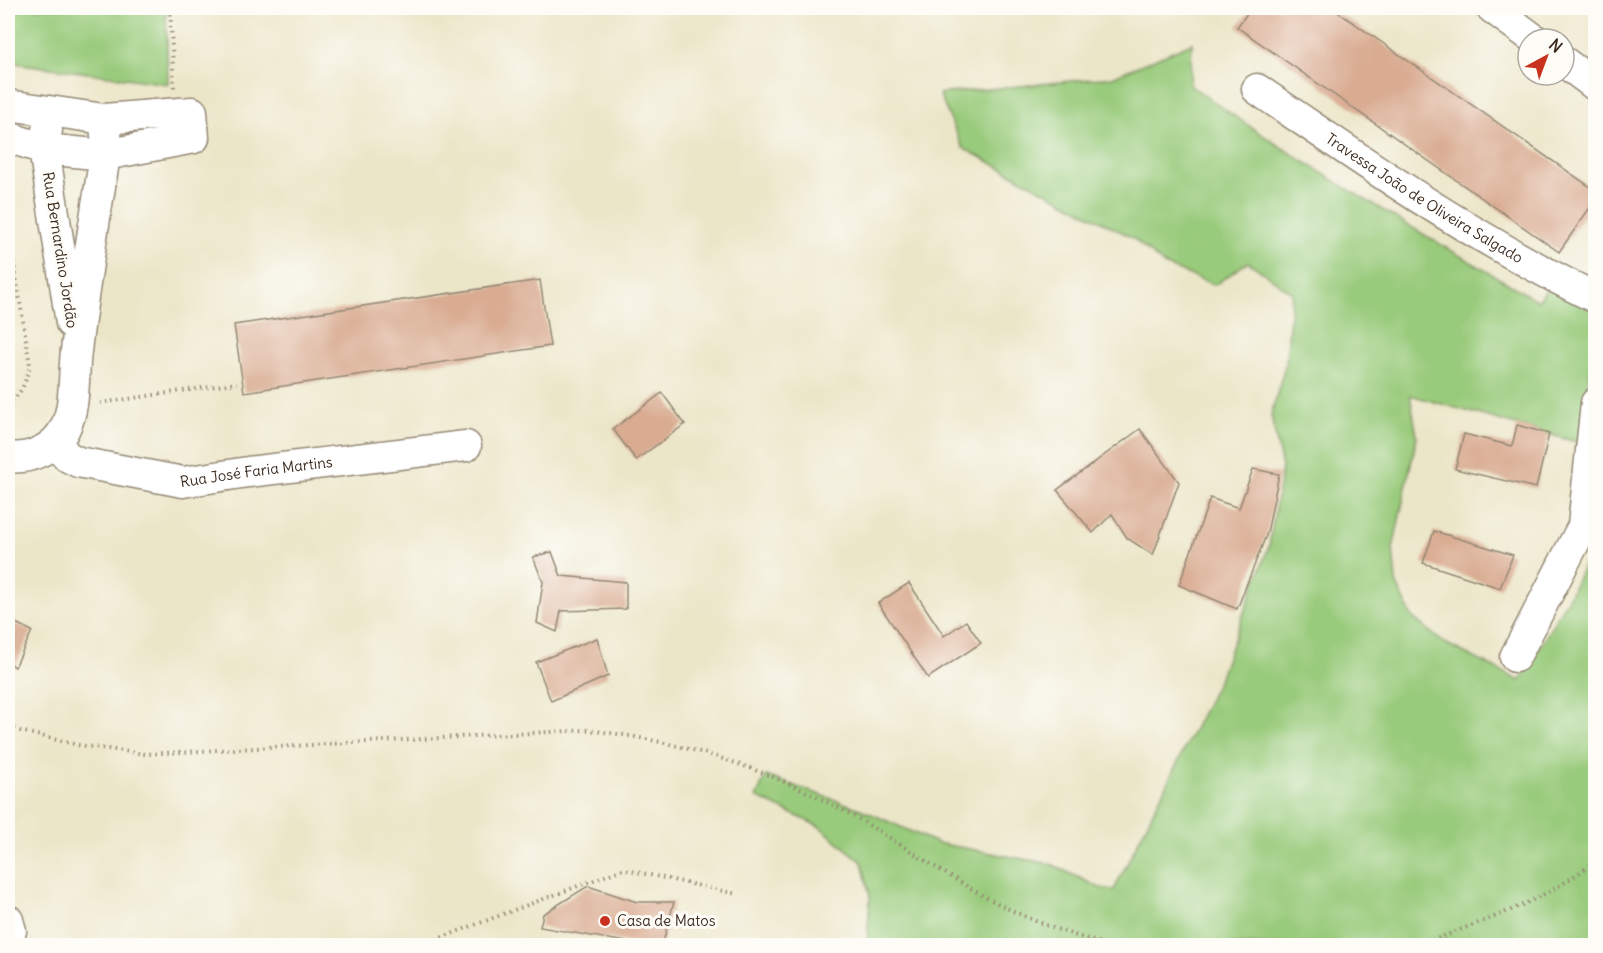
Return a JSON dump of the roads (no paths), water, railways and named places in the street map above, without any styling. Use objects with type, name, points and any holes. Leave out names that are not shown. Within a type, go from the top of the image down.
[{"type":"street","points":[[1576,71],[1596,86]]},
{"type":"street","name":"Travessa João de Oliveira Salgado","points":[[1257,89],[1391,180],[1550,276],[1596,298]]},
{"type":"street","points":[[8,105],[104,119],[192,112],[194,138],[105,154],[44,149],[8,137]]},
{"type":"street","name":"Rua Bernardino Jordão","points":[[50,111],[44,149],[76,352]]},
{"type":"street","name":"Rua Bernardino Jordão","points":[[55,442],[65,430],[70,417],[76,352],[107,143],[104,119]]},
{"type":"street","points":[[1515,657],[1584,526],[1596,403]]},
{"type":"street","points":[[8,457],[19,458],[38,453],[55,442]]},
{"type":"street","name":"Rua José Faria Martins","points":[[55,442],[68,457],[90,466],[183,482],[248,471],[466,446]]},
{"type":"street","points":[[8,920],[11,931],[8,941]]},
{"type":"place","name":"Casa de Matos","points":[[605,921]]}]
